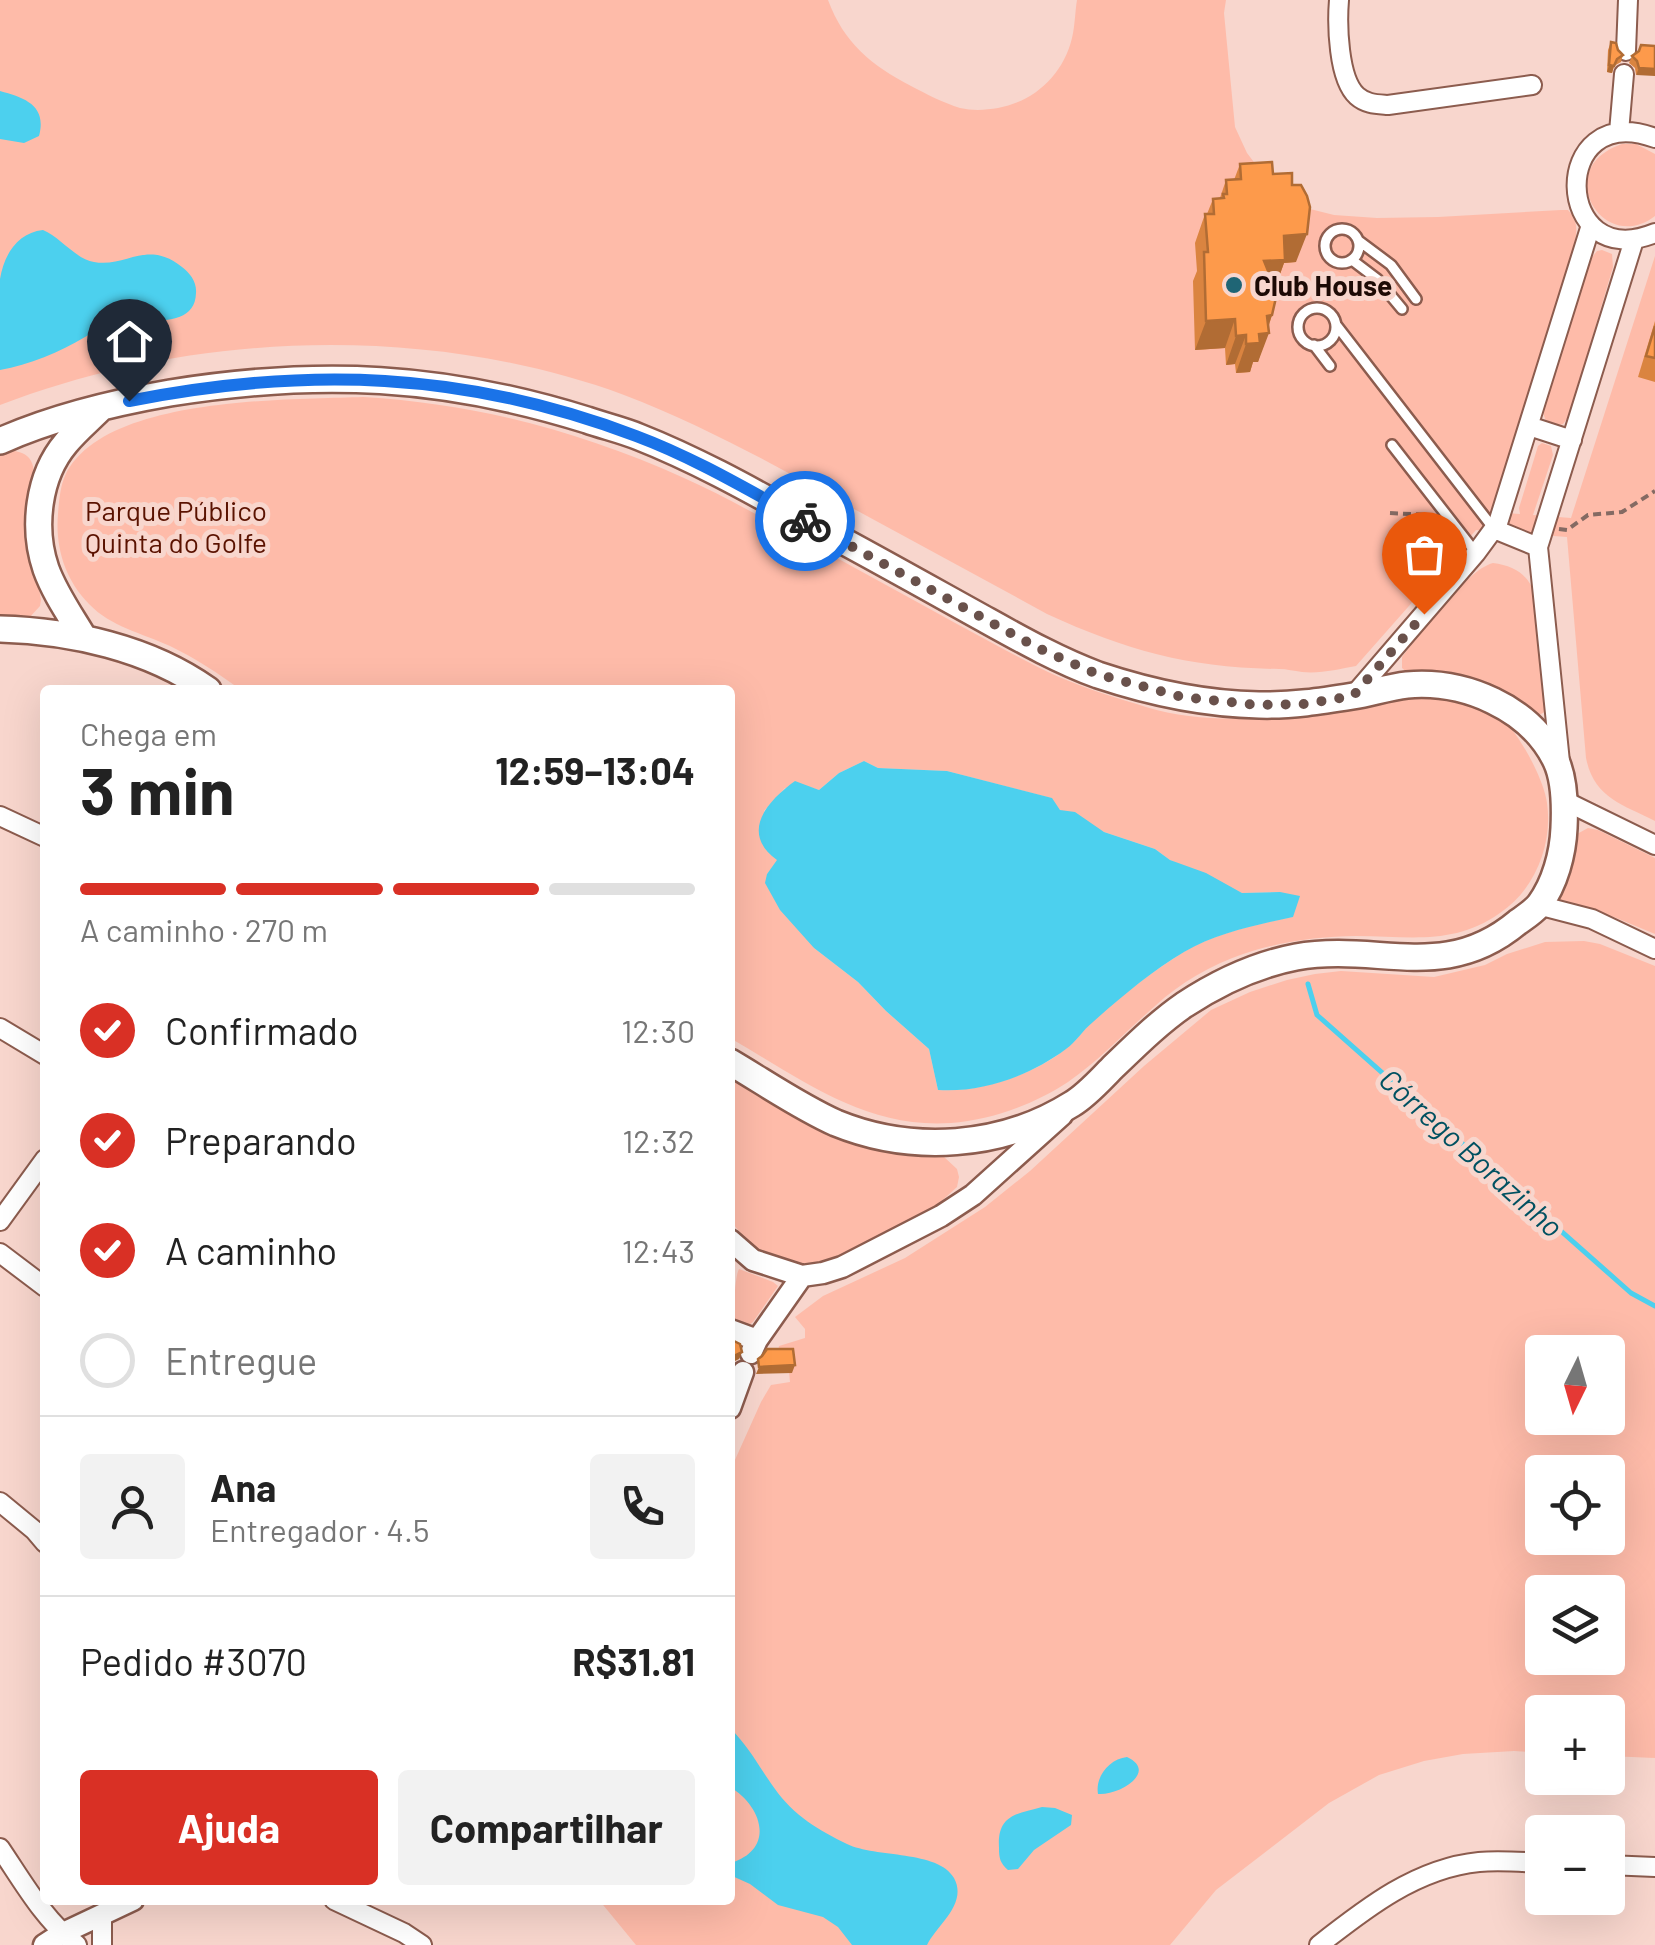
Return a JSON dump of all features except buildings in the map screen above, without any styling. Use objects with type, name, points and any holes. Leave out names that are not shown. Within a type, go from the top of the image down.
[{"type":"main road","points":[[0,441],[103,406],[233,384],[362,378],[442,386],[520,400],[636,436],[695,463],[1038,648],[1097,674],[1169,694],[1257,705],[1304,704],[1408,685],[1467,690],[1512,712],[1536,732],[1557,762],[1563,791],[1560,856],[1538,905],[1511,928],[1482,946],[1452,956],[1302,956],[1253,967],[1171,1014],[1075,1103],[1029,1125],[960,1143],[926,1144],[862,1132],[832,1121],[735,1065]]},
{"type":"main road","points":[[84,638],[46,570],[39,542],[39,516],[50,467],[65,444],[103,406]]},
{"type":"main road","points":[[0,630],[84,638],[164,665],[199,685]]},
{"type":"street","points":[[1338,0],[1347,83],[1370,104],[1388,106],[1532,85]]},
{"type":"street","points":[[1626,51],[1628,0]]},
{"type":"street","points":[[1619,132],[1624,74]]},
{"type":"street","points":[[1655,138],[1639,132],[1619,132],[1600,140],[1586,152],[1577,170],[1575,190],[1580,209],[1604,234],[1634,240],[1655,233]]},
{"type":"street","points":[[1353,696],[1494,529],[1592,225]]},
{"type":"street","points":[[1634,240],[1538,547],[1563,791],[1655,844]]},
{"type":"street","points":[[1529,426],[1572,440]]},
{"type":"street","points":[[1494,529],[1538,547]]},
{"type":"street","points":[[0,816],[40,835]]},
{"type":"street","points":[[1538,905],[1592,919],[1655,949]]},
{"type":"street","points":[[0,1028],[40,1052]]},
{"type":"street","points":[[735,1244],[753,1260],[802,1276],[842,1268],[973,1195],[1075,1103]]},
{"type":"street","points":[[0,1221],[40,1166]]},
{"type":"street","points":[[0,1253],[40,1283]]},
{"type":"street","points":[[735,1395],[750,1355],[802,1276]]},
{"type":"street","points":[[735,1336],[750,1355]]},
{"type":"street","points":[[0,1502],[40,1537]]},
{"type":"street","points":[[0,1848],[61,1941],[123,1905]]},
{"type":"street","points":[[1319,1945],[1386,1894],[1431,1874],[1475,1862],[1525,1863]]},
{"type":"street","points":[[1625,1866],[1655,1867]]},
{"type":"street","points":[[345,1905],[422,1945]]},
{"type":"street","points":[[102,1916],[102,1945]]},
{"type":"lane","points":[[1358,241],[1352,260],[1338,263],[1325,250],[1330,233],[1343,228],[1350,230],[1358,241],[1391,265],[1416,299]]},
{"type":"lane","points":[[1352,260],[1377,279],[1402,310]]},
{"type":"lane","points":[[1330,366],[1300,333],[1299,321],[1306,311],[1319,308],[1331,314],[1494,529]]},
{"type":"lane","points":[[1314,346],[1327,344],[1337,326]]},
{"type":"lane","points":[[1392,445],[1476,553]]},
{"type":"path","points":[[1544,528],[1567,530],[1588,515],[1622,512],[1655,491]]},
{"type":"path","points":[[1390,513],[1448,516]]},
{"type":"green space","points":[[0,0],[828,0],[851,41],[883,70],[941,101],[979,110],[1011,105],[1046,84],[1068,51],[1077,0],[1226,0],[1235,127],[1247,153],[1286,197],[1334,215],[1438,217],[1568,210],[1574,218],[1575,243],[1491,512],[1520,514],[1542,443],[1551,446],[1553,455],[1533,515],[1571,518],[1655,256],[1655,821],[1611,798],[1590,771],[1567,537],[1476,530],[1356,666],[1316,672],[1247,668],[1160,655],[1077,627],[705,430],[624,395],[549,372],[471,356],[391,347],[311,345],[230,350],[151,362],[74,380],[0,405]]},
{"type":"green space","points":[[1622,144],[1636,144],[1655,154],[1655,216],[1636,225],[1618,225],[1603,217],[1592,204],[1587,188],[1589,171],[1601,156]]},
{"type":"green space","points":[[1602,250],[1612,254],[1613,267],[1569,416],[1563,424],[1554,426],[1543,413],[1589,261]]},
{"type":"green space","name":"Parque Público Quinta do Golfe","points":[[363,397],[406,401],[527,422],[606,446],[726,499],[1046,671],[1146,707],[1226,719],[1434,697],[1487,711],[1513,731],[1541,781],[1548,819],[1539,865],[1512,903],[1465,931],[1431,937],[1314,939],[1256,950],[1219,964],[1185,982],[1068,1082],[1012,1110],[951,1123],[920,1123],[862,1110],[735,1041],[735,685],[234,685],[179,651],[107,618],[81,595],[63,562],[57,526],[63,480],[85,450],[116,430],[156,417],[245,402]],"holes":[[[864,761],[878,768],[947,771],[1051,798],[1060,810],[1104,832],[1155,849],[1170,860],[1242,893],[1280,892],[1292,917],[1222,935],[1182,953],[1123,996],[1071,1045],[1040,1066],[989,1085],[938,1090],[929,1049],[858,982],[814,948],[767,874],[778,860],[764,811],[785,788],[806,786],[819,790],[839,773]]]},
{"type":"green space","points":[[11,450],[27,456],[33,467],[27,527],[41,600],[29,618],[0,619],[0,453]]},
{"type":"green space","points":[[1493,563],[1519,572],[1535,594],[1546,711],[1536,717],[1410,675],[1402,668],[1402,657],[1444,604],[1470,577]]},
{"type":"green space","points":[[1588,828],[1655,858],[1655,934],[1614,917],[1558,903],[1556,894],[1575,838]]},
{"type":"green space","points":[[1584,941],[1655,966],[1655,1758],[1625,1757],[1625,1695],[1525,1695],[1525,1752],[1463,1754],[1379,1775],[1329,1803],[1216,1890],[1170,1945],[636,1945],[603,1905],[735,1905],[735,1460],[771,1385],[790,1382],[788,1361],[776,1361],[779,1346],[805,1338],[805,1329],[795,1317],[823,1296],[905,1258],[985,1207],[1211,1010],[1250,992],[1315,974],[1341,971],[1434,977],[1485,965],[1545,942]]},
{"type":"green space","points":[[735,1077],[943,1156],[957,1169],[957,1187],[935,1207],[836,1258],[815,1265],[798,1265],[761,1253],[735,1226]]},
{"type":"green space","points":[[739,1269],[778,1286],[745,1328],[735,1323]]},
{"type":"water","points":[[0,91],[37,110],[39,136],[24,143],[0,139]]},
{"type":"water","points":[[43,230],[94,262],[147,255],[169,259],[185,269],[194,282],[193,306],[174,319],[104,324],[55,353],[0,370],[2,270],[19,240]]},
{"type":"water","points":[[864,761],[878,768],[947,771],[1052,798],[1060,810],[1075,812],[1104,832],[1155,849],[1170,860],[1206,873],[1242,893],[1300,896],[1293,917],[1223,935],[1184,952],[1126,994],[1066,1049],[1037,1067],[1005,1081],[972,1089],[938,1090],[929,1049],[858,982],[814,948],[780,910],[765,883],[777,860],[766,850],[759,829],[761,818],[775,798],[795,781],[819,790],[839,773]]},
{"type":"water","points":[[735,1734],[782,1798],[817,1828],[859,1848],[921,1859],[946,1869],[957,1888],[950,1914],[927,1945],[852,1945],[838,1927],[823,1917],[778,1905],[735,1877],[735,1861],[754,1848],[759,1838],[756,1816],[735,1791]]},
{"type":"water","points":[[1127,1757],[1136,1763],[1137,1776],[1124,1787],[1098,1794],[1105,1770],[1114,1761]]},
{"type":"water","points":[[1042,1807],[1072,1815],[1071,1825],[1034,1850],[1018,1869],[1008,1870],[1000,1858],[1001,1829],[1010,1818]]},
{"type":"waterway","name":"Córrego Borazinho","points":[[1308,984],[1317,1015],[1631,1293],[1655,1306]]},
{"type":"way so far","points":[[805,521],[1066,662],[1130,684],[1213,702],[1304,704],[1353,696],[1424,614]]},
{"type":"place","name":"Club House","points":[[1234,285]]},
{"type":"route","points":[[129,401],[233,384],[362,378],[503,396],[636,436],[805,521]]}]
